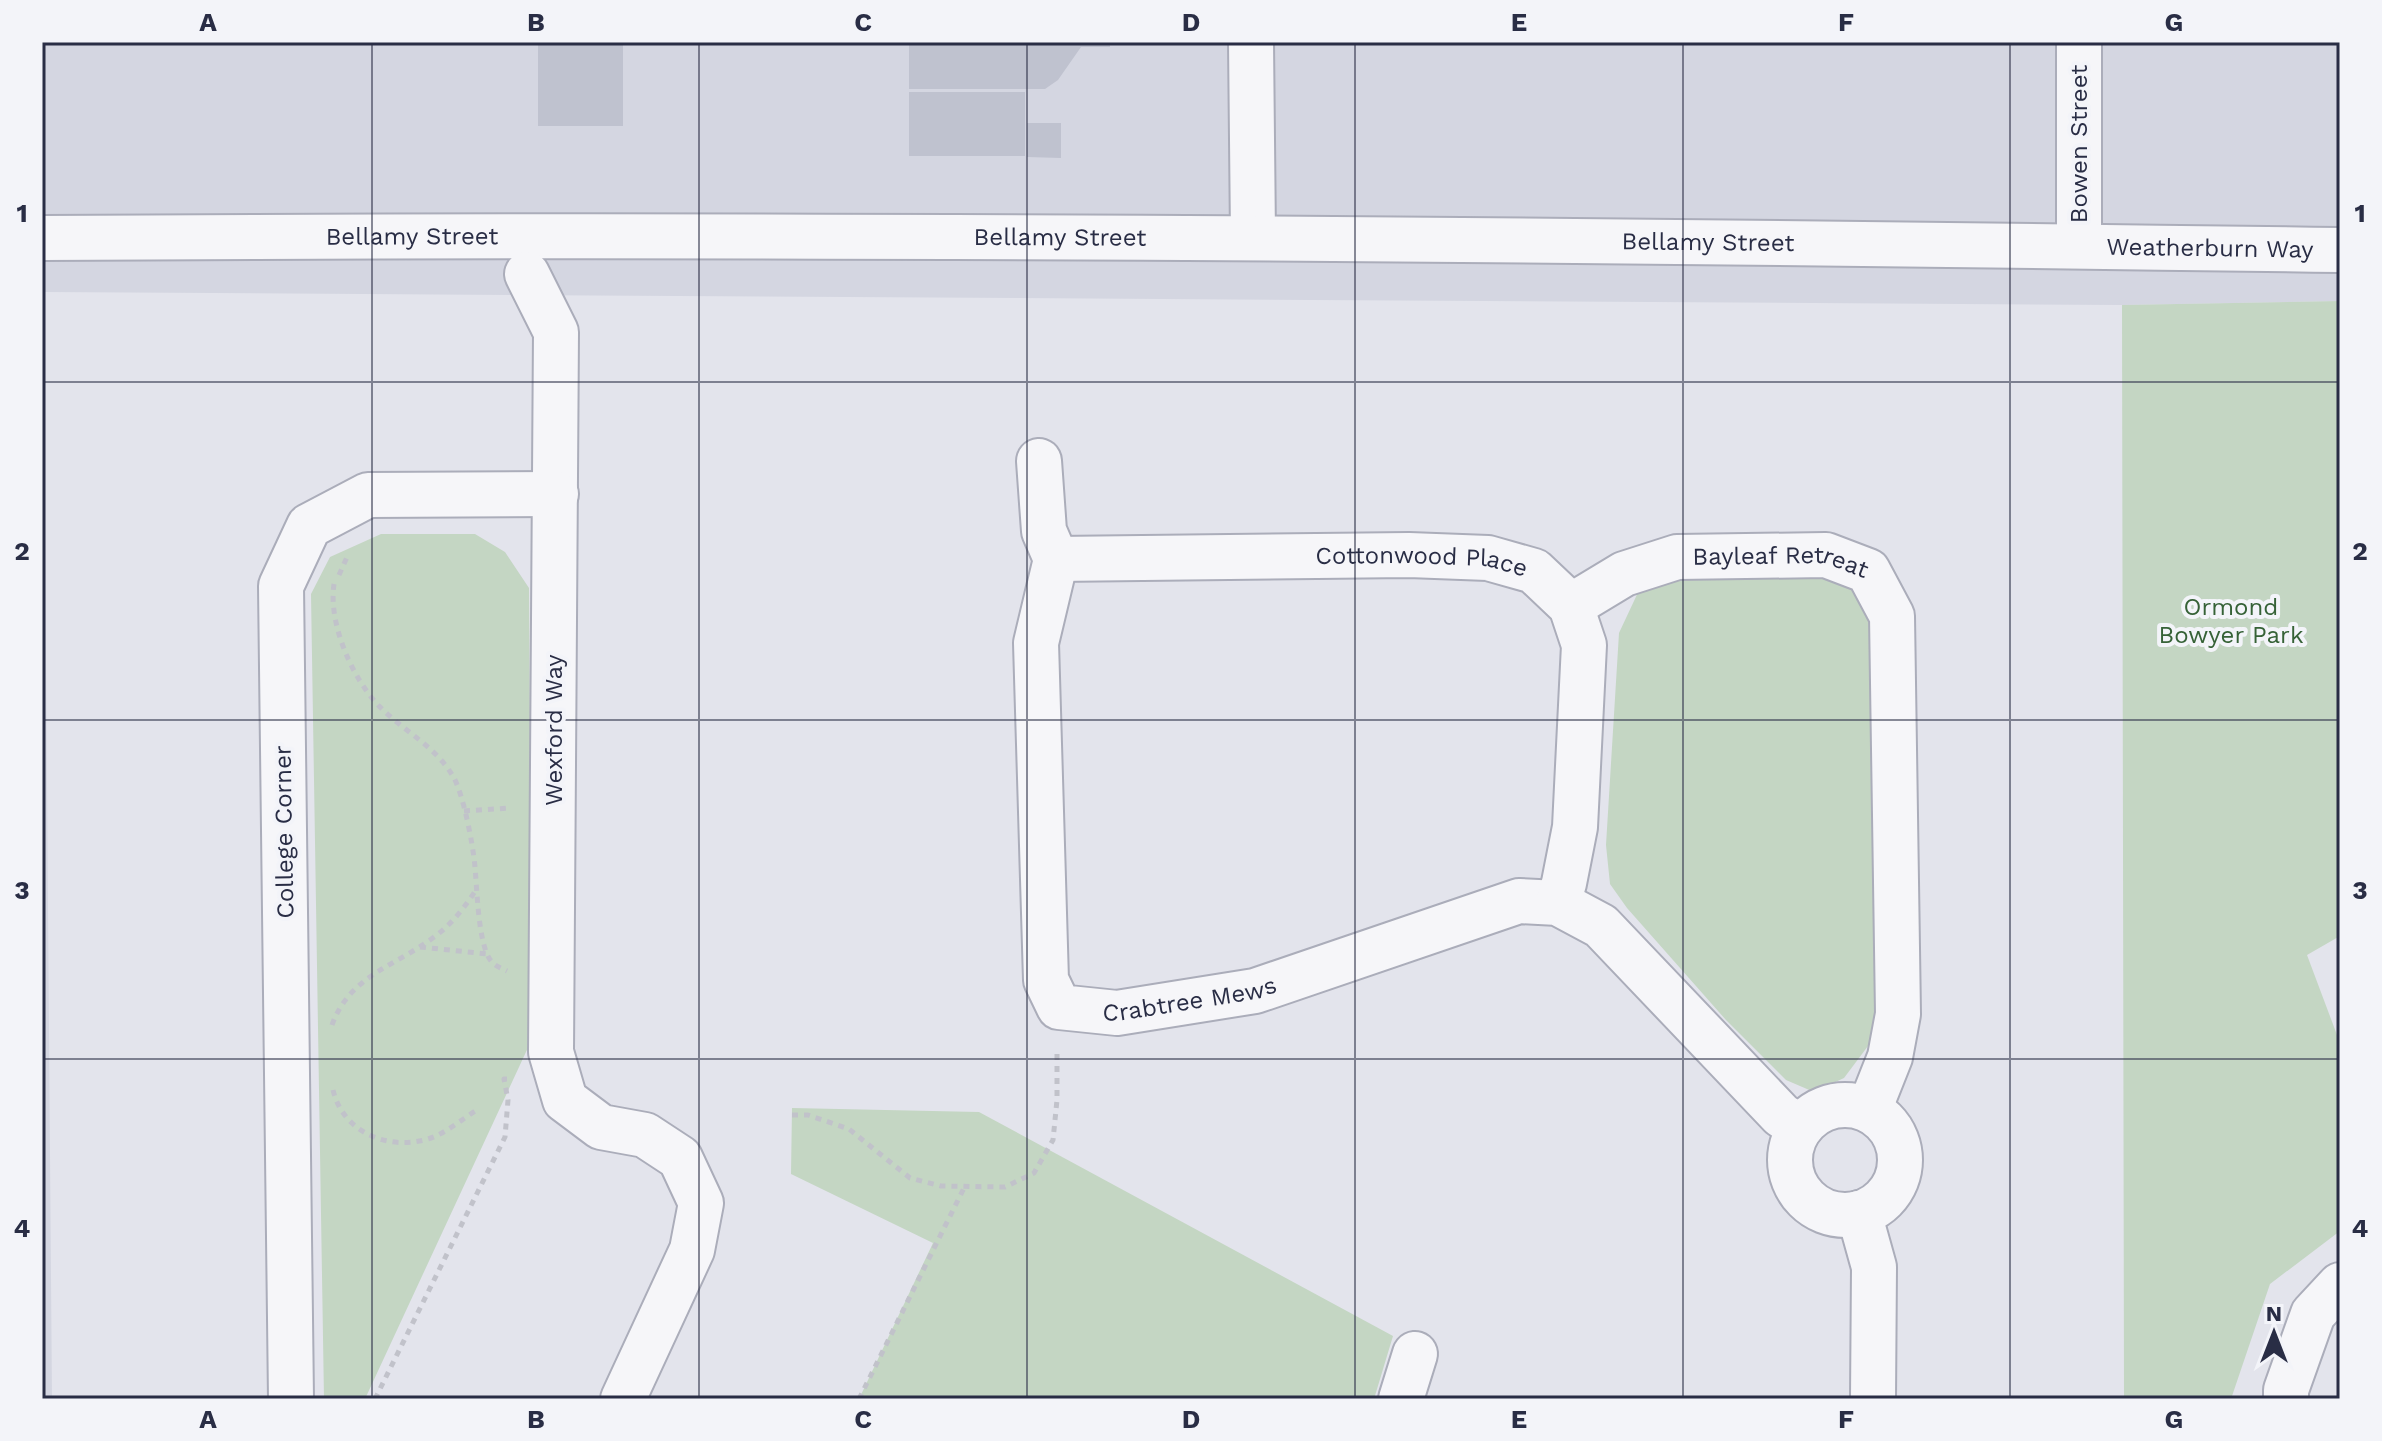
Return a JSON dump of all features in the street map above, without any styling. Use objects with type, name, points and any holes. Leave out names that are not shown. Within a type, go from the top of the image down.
[{"type":"street","points":[[1251,42],[1253,237]]},
{"type":"street","name":"Bowen Street","points":[[2079,42],[2079,246]]},
{"type":"street","name":"Bellamy Street","points":[[42,238],[465,235],[1253,237],[2079,246]]},
{"type":"street","name":"Weatherburn Way","points":[[2079,246],[2340,250]]},
{"type":"street","name":"Wexford Way","points":[[527,274],[556,332],[551,1052],[565,1100],[601,1127],[645,1135],[680,1158],[701,1203],[692,1250],[623,1399]]},
{"type":"street","points":[[1039,461],[1044,531],[1056,559],[1036,643],[1046,980],[1059,1007]]},
{"type":"street","name":"College Corner","points":[[291,1399],[281,586],[309,526],[368,495],[556,494]]},
{"type":"street","name":"Cottonwood Place","points":[[1056,559],[1409,555],[1488,558],[1534,571],[1571,606],[1584,645],[1575,827],[1558,903]]},
{"type":"street","name":"Bayleaf Retreat","points":[[1571,606],[1624,574],[1677,557],[1826,555],[1868,571],[1892,616],[1898,1014],[1890,1057],[1869,1110]]},
{"type":"street","name":"Crabtree Mews","points":[[1059,1007],[1117,1013],[1255,991],[1519,901],[1558,903]]},
{"type":"street","points":[[1558,903],[1601,926],[1781,1115],[1800,1128]]},
{"type":"street","points":[[1851,1105],[1869,1110],[1884,1121],[1897,1140],[1900,1163],[1895,1185],[1880,1203],[1859,1213],[1842,1216],[1825,1212],[1799,1191],[1791,1176],[1789,1159],[1792,1142],[1800,1128],[1815,1113],[1832,1106],[1851,1105]]},
{"type":"street","points":[[1859,1213],[1874,1267],[1873,1399]]},
{"type":"street","points":[[2286,1399],[2286,1390],[2313,1314],[2340,1285]]},
{"type":"street","points":[[1401,1399],[1415,1354]]},
{"type":"path","points":[[358,547],[349,554],[333,586],[336,632],[354,670],[378,706],[422,740],[454,778],[475,864],[476,889],[488,954],[491,962],[514,977]]},
{"type":"path","points":[[327,1039],[336,1012],[351,993],[373,972],[435,937],[461,913],[476,889]]},
{"type":"path","points":[[419,947],[488,954]]},
{"type":"path","points":[[792,1115],[808,1115],[849,1129],[910,1178],[941,1186],[1005,1187],[1034,1173],[1053,1140],[1059,1007]]},
{"type":"path","points":[[375,1399],[505,1137],[508,1100],[504,1079],[516,1078],[521,1072]]},
{"type":"path","points":[[330,1075],[337,1105],[355,1127],[389,1142],[428,1139],[477,1110]]},
{"type":"path","points":[[859,1399],[965,1186]]},
{"type":"shaded area","points":[[42,42],[2340,42],[2340,301],[2122,305],[43,292],[52,1399],[42,1399]]},
{"type":"green space","name":"Ormond Bowyer Park","points":[[2340,301],[2340,936],[2307,955],[2340,1043],[2340,1231],[2270,1284],[2231,1399],[2124,1399],[2122,305]]},
{"type":"green space","points":[[381,534],[475,534],[505,552],[529,588],[532,1039],[365,1399],[324,1399],[311,594],[330,557]]},
{"type":"green space","points":[[1681,573],[1827,575],[1861,592],[1872,621],[1881,895],[1874,1038],[1844,1078],[1814,1092],[1786,1080],[1726,1020],[1627,908],[1610,884],[1606,845],[1619,633],[1641,586]]},
{"type":"green space","points":[[792,1108],[979,1112],[1393,1336],[1374,1399],[859,1399],[933,1243],[791,1174]]},
{"type":"building","points":[[538,42],[623,42],[623,126],[538,126]]},
{"type":"building","points":[[909,42],[1110,42],[1110,47],[1081,47],[1058,80],[1045,89],[909,89]]},
{"type":"building","points":[[909,92],[1025,92],[1025,156],[909,156]]},
{"type":"building","points":[[1027,123],[1061,123],[1061,158],[1027,157]]}]
